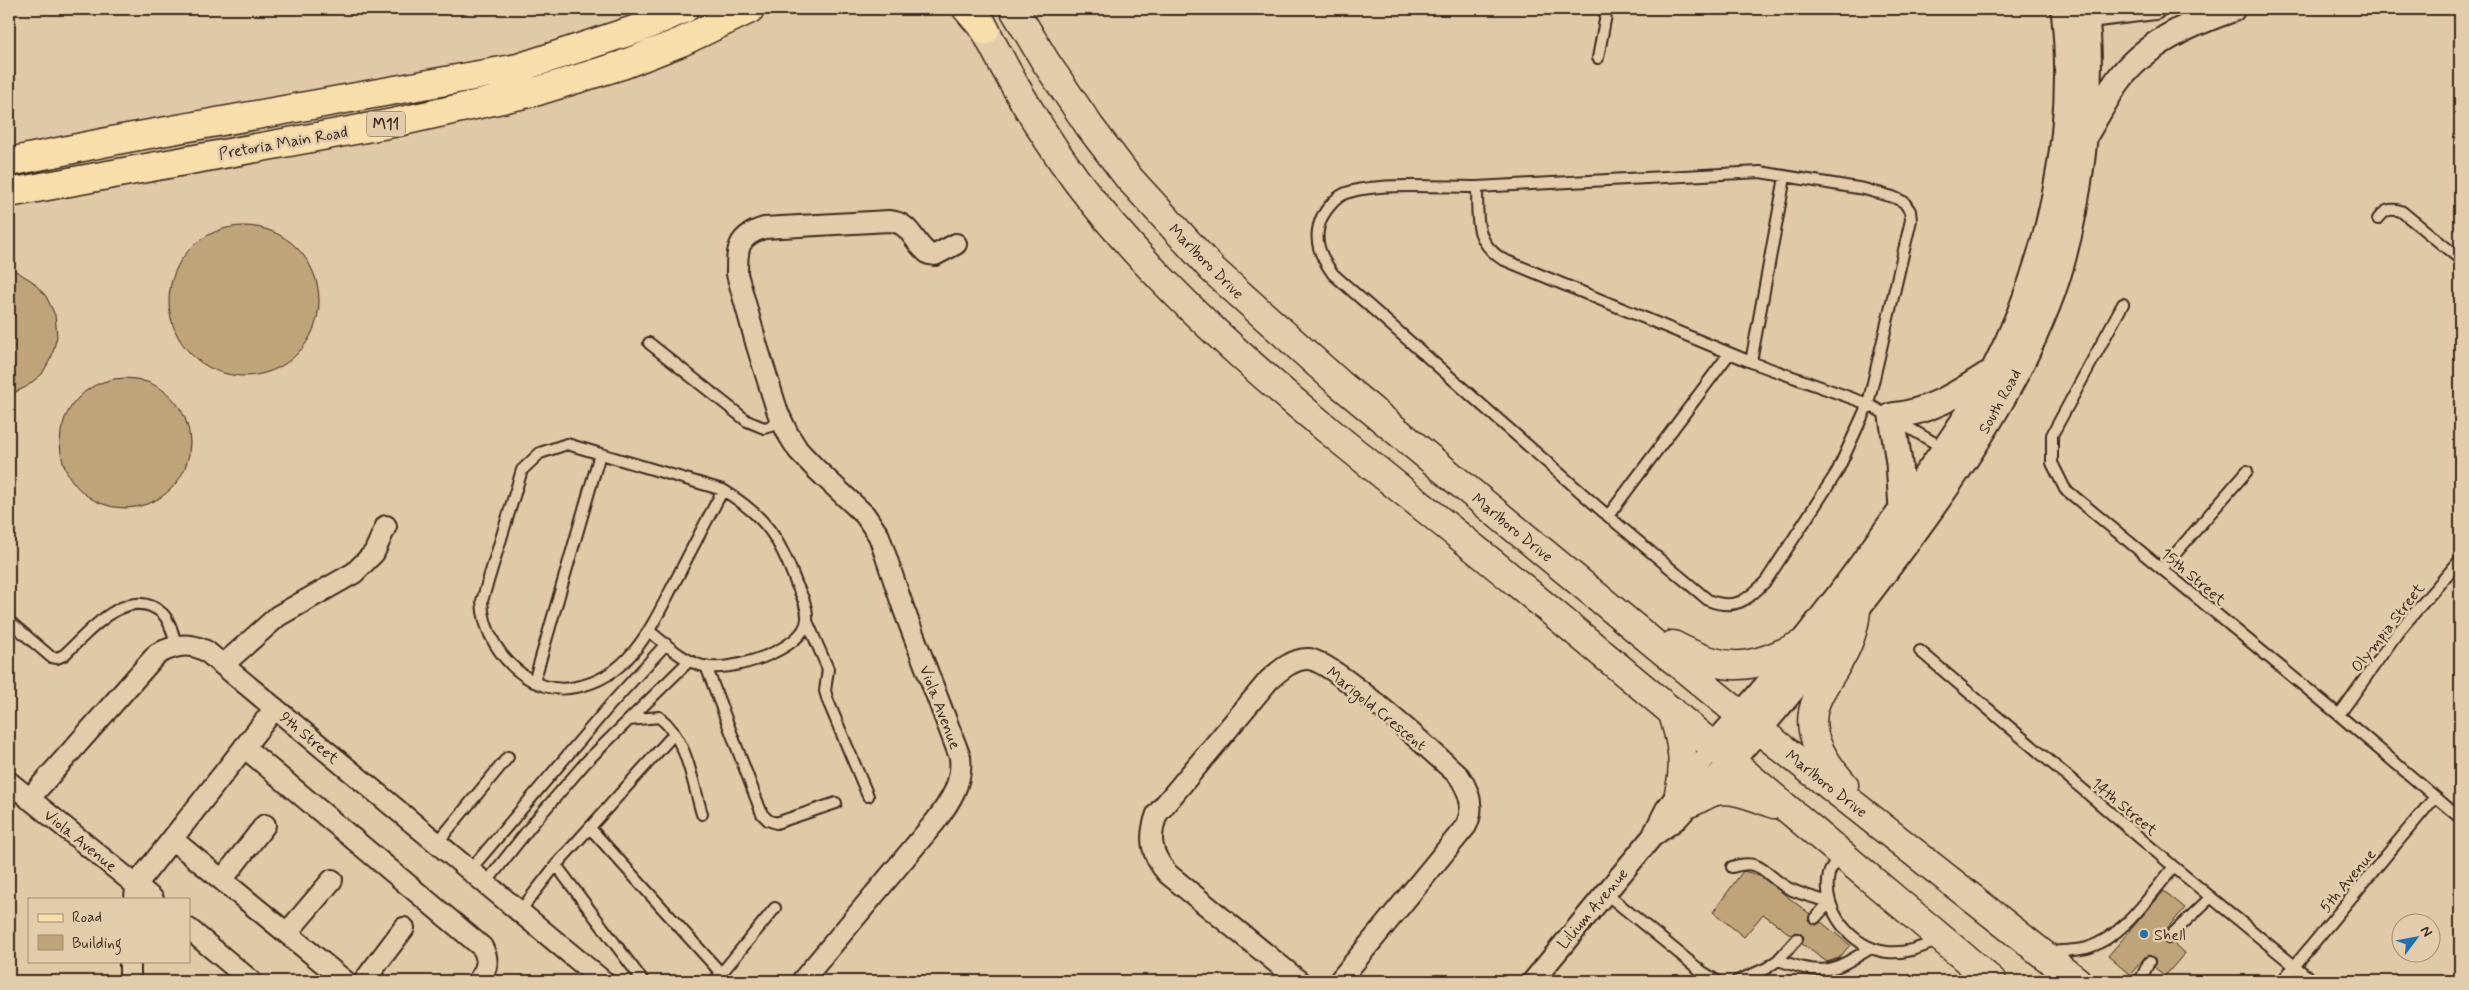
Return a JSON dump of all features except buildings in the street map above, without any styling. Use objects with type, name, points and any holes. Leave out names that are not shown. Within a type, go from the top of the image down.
[{"type":"main road","name":"Pretoria Main Road","points":[[9,162],[122,139],[518,68],[640,28],[684,9]]},
{"type":"main road","name":"Pretoria Main Road","points":[[9,193],[392,123],[538,91],[622,65],[673,46],[750,9]]},
{"type":"main road","points":[[966,9],[980,20],[1025,104],[1076,179],[1140,256],[1175,293],[1312,416],[1722,753],[1992,981]]},
{"type":"main road","name":"Marlboro Drive","points":[[1014,9],[1045,61],[1090,127],[1128,177],[1212,270],[1340,384],[1750,723],[2077,981]]},
{"type":"main road","points":[[1856,611],[1851,638],[1816,700],[1813,724],[1814,739],[1828,764],[1876,821]]},
{"type":"main road","points":[[1631,623],[1699,658],[1726,665],[1764,662],[1802,644]]},
{"type":"main road","points":[[1672,712],[1680,736],[1686,797],[1722,791],[1744,794],[1788,809]]},
{"type":"street","points":[[2075,14],[2155,9]]},
{"type":"street","points":[[2083,139],[2117,82],[2132,64],[2174,33],[2195,22],[2232,9]]},
{"type":"street","name":"South Road","points":[[1750,723],[1856,611],[1954,456],[2023,358],[2048,304],[2068,239],[2083,139],[2086,90],[2075,14]]},
{"type":"street","name":"South Road","points":[[1750,723],[1802,644],[1854,577],[1902,509],[1954,456],[2016,323],[2036,270],[2053,206],[2066,110],[2068,62],[2075,14]]},
{"type":"street","name":"Viola Avenue","points":[[802,981],[946,809],[959,782],[960,757],[878,536],[865,514],[798,450],[783,423],[757,346],[738,274],[737,251],[742,241],[750,232],[764,228],[896,222],[907,228],[929,254],[935,255],[956,244]]},
{"type":"street","points":[[1902,509],[1899,463],[1892,416],[1912,414],[1946,401],[1993,371]]},
{"type":"street","points":[[223,665],[278,616],[354,573],[374,553],[386,526]]},
{"type":"street","name":"9th Street","points":[[177,646],[195,645],[206,651],[603,981]]},
{"type":"street","points":[[29,799],[147,664],[157,654],[177,646]]},
{"type":"street","name":"Marigold Crescent","points":[[1299,981],[1168,874],[1154,854],[1150,841],[1151,828],[1157,814],[1269,680],[1292,663],[1309,659],[1334,670],[1459,776],[1466,786],[1471,809],[1466,826],[1339,981]]},
{"type":"street","points":[[136,892],[172,839],[275,708]]},
{"type":"street","points":[[1722,753],[1750,723]]},
{"type":"street","points":[[244,747],[482,947],[488,957],[487,965],[478,981]]},
{"type":"street","name":"Lilium Avenue","points":[[1533,981],[1604,892],[1652,837],[1677,818],[1686,797],[1722,753]]},
{"type":"street","name":"Viola Avenue","points":[[9,782],[136,892],[151,898]]},
{"type":"street","points":[[222,880],[265,825]]},
{"type":"street","points":[[172,839],[345,981]]},
{"type":"street","points":[[288,933],[332,880]]},
{"type":"street","points":[[364,981],[404,928]]},
{"type":"street","points":[[190,930],[250,981]]},
{"type":"street","points":[[130,962],[130,981]]},
{"type":"lane","points":[[1598,58],[1607,9]]},
{"type":"lane","points":[[1735,172],[1760,172],[1785,177],[1864,189],[1886,195],[1904,202],[1910,212],[1911,220],[1868,404],[1837,472],[1766,580],[1743,602],[1721,606],[1708,600],[1608,516],[1333,274],[1324,262],[1318,248],[1316,236],[1319,224],[1334,202],[1344,193],[1376,188],[1477,187],[1735,172]]},
{"type":"lane","points":[[1751,362],[1785,177]]},
{"type":"lane","points":[[1477,187],[1478,232],[1484,244],[1497,256],[1729,354],[1868,404],[1892,416],[1954,456]]},
{"type":"lane","points":[[2378,219],[2384,211],[2392,208],[2400,211],[2460,260]]},
{"type":"lane","name":"15th Street","points":[[2123,304],[2052,435],[2052,463],[2065,490],[2460,818]]},
{"type":"lane","points":[[649,343],[747,421],[764,428],[783,423]]},
{"type":"lane","points":[[1608,516],[1729,354]]},
{"type":"lane","points":[[723,490],[649,631],[626,661],[600,681],[568,689],[549,687],[534,682],[511,667],[486,625],[482,601],[522,470],[540,453],[556,446],[567,444],[723,490],[745,503],[774,533],[784,552],[806,607],[807,621],[828,669],[826,691],[828,701],[868,796]]},
{"type":"lane","points":[[534,682],[600,454]]},
{"type":"lane","points":[[2162,569],[2248,471]]},
{"type":"lane","name":"Olympia Street","points":[[2338,715],[2398,632],[2460,560]]},
{"type":"lane","points":[[9,621],[51,657],[57,658],[64,655],[119,609],[139,603],[152,607],[164,615],[177,646]]},
{"type":"lane","points":[[649,631],[689,661],[706,666],[738,664],[759,660],[781,650],[801,631],[807,621]]},
{"type":"lane","points":[[470,870],[611,704],[666,644]]},
{"type":"lane","name":"14th Street","points":[[1920,651],[2174,867],[2313,981]]},
{"type":"lane","points":[[486,883],[535,821],[586,762],[689,661]]},
{"type":"lane","points":[[706,666],[762,814],[768,820],[776,823],[836,802]]},
{"type":"lane","points":[[629,720],[659,717],[674,734],[680,742],[702,814]]},
{"type":"lane","points":[[520,911],[556,866],[674,734]]},
{"type":"lane","points":[[437,843],[508,757]]},
{"type":"lane","name":"5th Avenue","points":[[2282,981],[2435,797]]},
{"type":"lane","points":[[590,828],[718,977],[775,908]]},
{"type":"lane","points":[[1840,853],[1829,873],[1828,887],[1830,902],[1838,920],[1848,932],[1871,948],[1886,952],[1913,950],[1943,939]]},
{"type":"lane","points":[[1732,867],[1745,863],[1754,864],[1786,888],[1830,902]]},
{"type":"lane","points":[[556,866],[643,981]]},
{"type":"lane","points":[[2040,952],[2085,948],[2106,940],[2126,928],[2174,867]]},
{"type":"lane","points":[[1604,892],[1701,971],[1717,981]]},
{"type":"lane","points":[[2168,938],[2211,897]]},
{"type":"lane","points":[[1816,918],[1830,902]]},
{"type":"lane","points":[[1737,981],[1767,968],[1778,960],[1796,939]]},
{"type":"lane","points":[[1778,960],[1804,969],[1828,971],[1871,948]]},
{"type":"lane","points":[[2140,981],[2149,962]]},
{"type":"place","name":"Shell","points":[[2144,934]]}]
